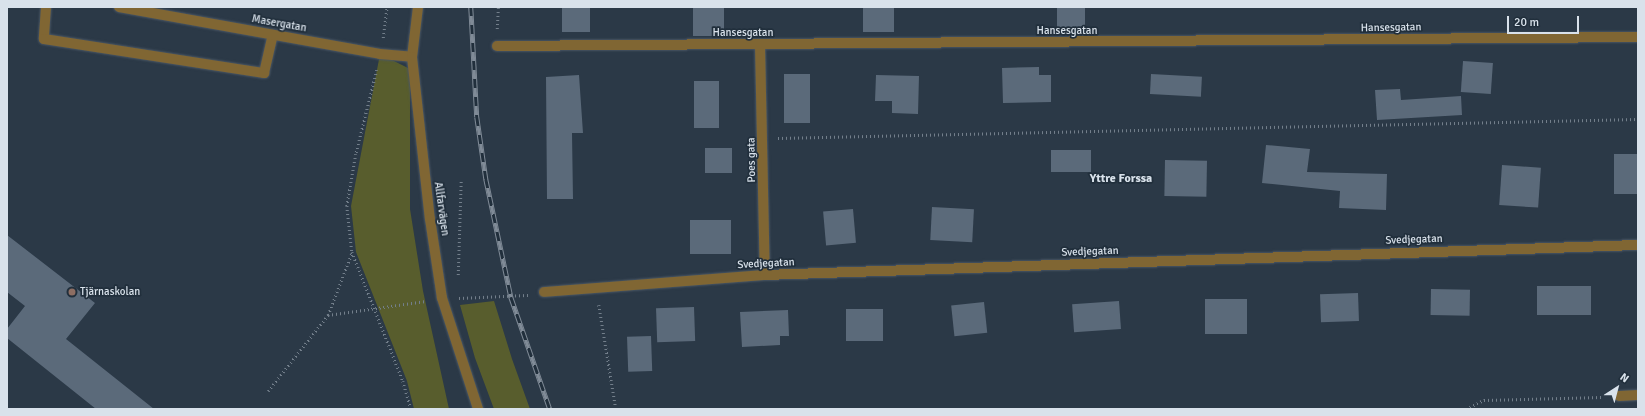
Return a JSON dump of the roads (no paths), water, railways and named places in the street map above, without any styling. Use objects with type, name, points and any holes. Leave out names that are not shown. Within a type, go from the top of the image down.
[{"type":"street","points":[[46,7],[44,39],[264,73],[273,35]]},
{"type":"street","name":"Masergatan","points":[[119,7],[380,54],[412,57]]},
{"type":"street","name":"Allfarvägen","points":[[418,7],[412,57],[442,298],[478,409]]},
{"type":"street","name":"Hansesgatan","points":[[497,46],[1638,37]]},
{"type":"street","name":"Poes gata","points":[[760,45],[764,138],[765,275]]},
{"type":"street","name":"Svedjegatan","points":[[544,292],[765,275],[1638,245]]},
{"type":"street","points":[[1618,396],[1638,395]]},
{"type":"railway","points":[[471,7],[477,117],[486,179],[511,297],[550,409]]},
{"type":"place","name":"Tjärnaskolan","points":[[72,292]]},
{"type":"district","name":"Yttre Forssa","points":[[1121,179]]}]
